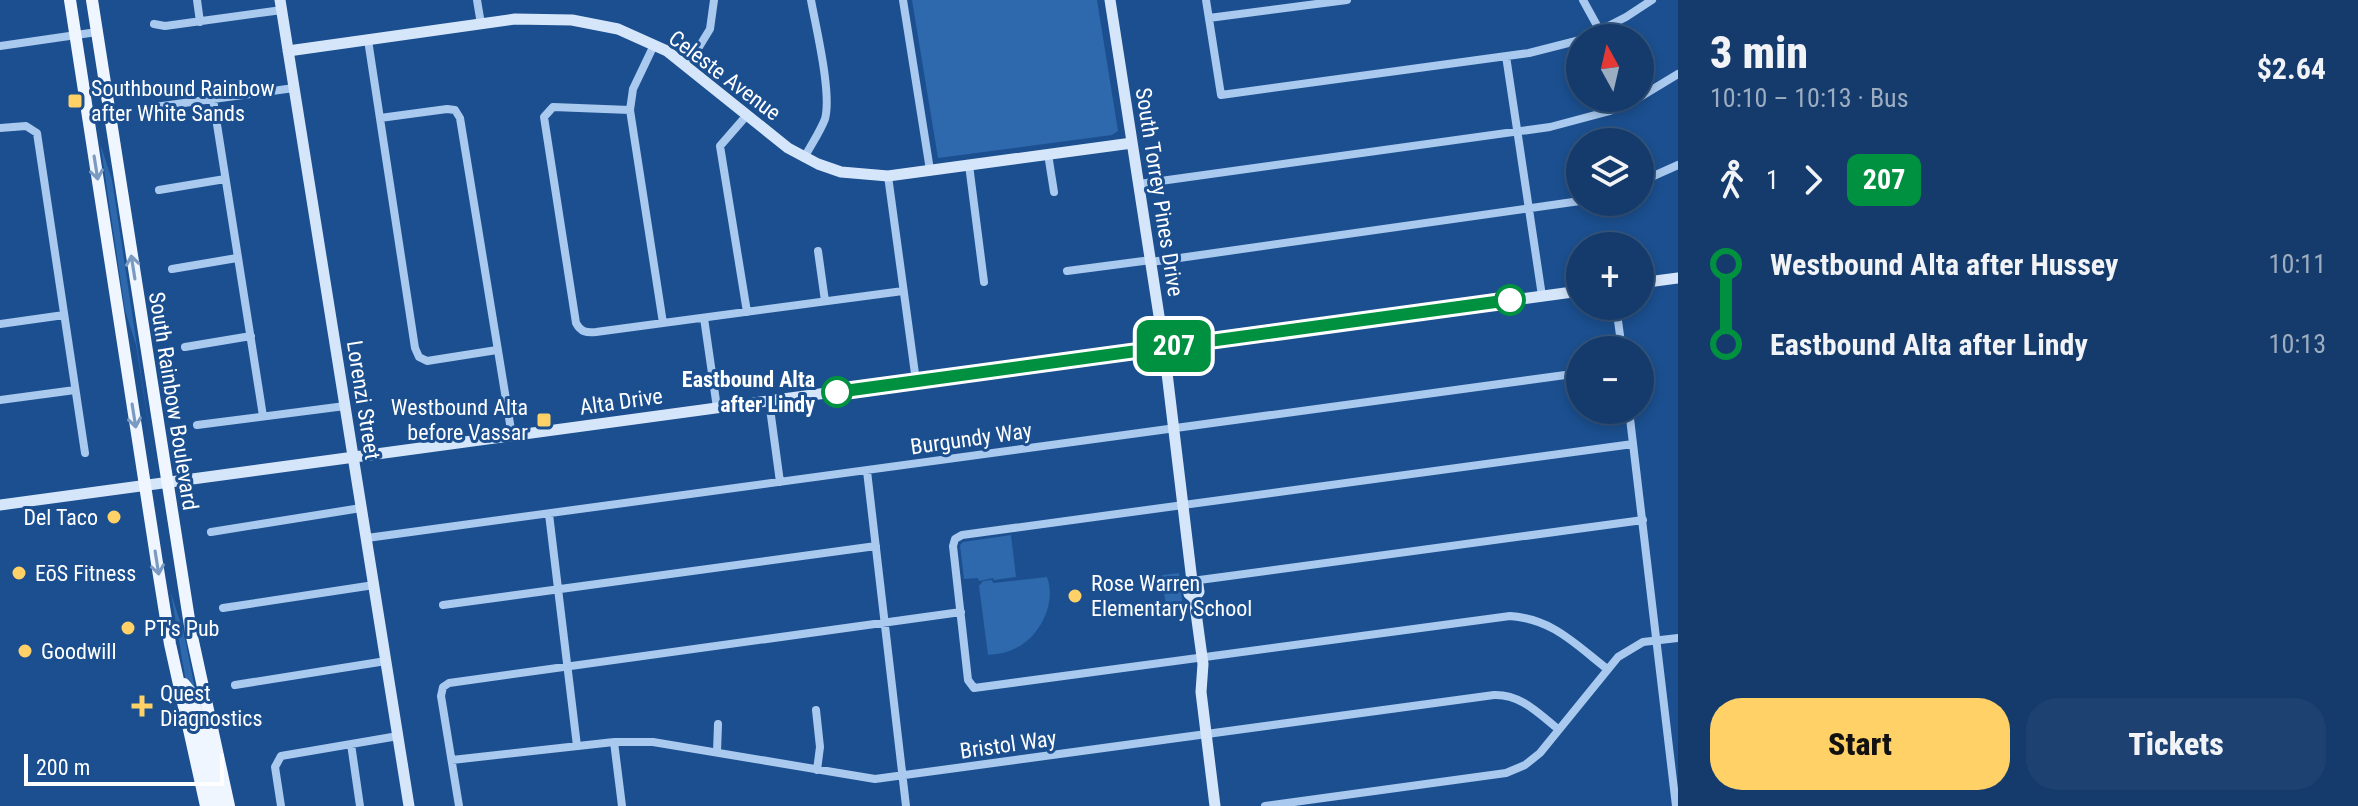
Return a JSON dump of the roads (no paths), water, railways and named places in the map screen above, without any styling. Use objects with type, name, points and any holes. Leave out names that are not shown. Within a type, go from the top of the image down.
[{"type":"main road","name":"South Rainbow Boulevard","points":[[70,0],[145,485],[179,684],[206,806]]},
{"type":"main road","name":"South Rainbow Boulevard","points":[[92,0],[191,632],[229,806]]},
{"type":"main road","name":"South Torrey Pines Drive","points":[[1110,0],[1164,348],[1192,581],[1198,585],[1199,592],[1194,598],[1202,658],[1201,692],[1215,806]]},
{"type":"main road","name":"Lorenzi Street","points":[[281,5],[409,806]]},
{"type":"main road","name":"Celeste Avenue","points":[[288,51],[535,18],[582,21],[618,29],[654,45],[688,65],[804,158],[845,173],[888,176],[1132,143]]},
{"type":"main road","points":[[1654,281],[1678,278]]},
{"type":"main road","name":"Alta Drive","points":[[1,501],[166,483],[1566,293]]},
{"type":"main road","points":[[179,684],[184,684],[192,694],[218,806]]},
{"type":"street","points":[[197,0],[200,22]]},
{"type":"street","points":[[477,0],[481,24]]},
{"type":"street","points":[[688,65],[710,29],[714,0]]},
{"type":"street","points":[[804,158],[826,110],[826,88],[811,0]]},
{"type":"street","points":[[903,0],[930,170]]},
{"type":"street","points":[[1206,0],[1221,95],[1506,56],[1566,44]]},
{"type":"street","points":[[1209,18],[1347,0]]},
{"type":"street","points":[[1583,0],[1596,24]]},
{"type":"street","points":[[1612,24],[1652,0]]},
{"type":"street","points":[[154,24],[165,26],[200,22],[281,5]]},
{"type":"street","points":[[0,46],[97,32]]},
{"type":"street","points":[[368,40],[415,348],[419,357],[427,361],[497,350]]},
{"type":"street","points":[[654,45],[637,79],[630,110],[663,323]]},
{"type":"street","points":[[1506,56],[1542,296]]},
{"type":"street","points":[[1654,88],[1678,74]]},
{"type":"street","points":[[147,108],[294,88]]},
{"type":"street","points":[[213,99],[263,416]]},
{"type":"street","points":[[630,110],[558,107],[547,111],[543,123],[576,323],[580,330],[586,333],[903,291]]},
{"type":"street","points":[[380,118],[447,109],[455,110],[462,126],[512,436]]},
{"type":"street","points":[[1139,184],[1517,132],[1584,119],[1602,112]]},
{"type":"street","points":[[747,115],[720,146],[747,312]]},
{"type":"street","points":[[0,128],[32,127],[37,133],[85,453]]},
{"type":"street","points":[[1048,154],[1054,192]]},
{"type":"street","points":[[969,165],[984,282]]},
{"type":"street","points":[[1654,176],[1678,165]]},
{"type":"street","points":[[888,176],[916,381]]},
{"type":"street","points":[[159,190],[225,179]]},
{"type":"street","points":[[1067,271],[1566,204]]},
{"type":"street","points":[[818,251],[825,301]]},
{"type":"street","points":[[172,269],[237,258]]},
{"type":"street","points":[[0,324],[64,315]]},
{"type":"street","points":[[704,318],[717,408]]},
{"type":"street","points":[[185,347],[251,336]]},
{"type":"street","name":"Burgundy Way","points":[[367,538],[1566,375]]},
{"type":"street","points":[[0,400],[75,390]]},
{"type":"street","points":[[769,401],[780,482]]},
{"type":"street","points":[[197,425],[345,406]]},
{"type":"street","points":[[1631,424],[1676,806]]},
{"type":"street","points":[[1606,668],[1549,625],[1535,619],[1510,616],[972,687],[968,680],[953,546],[955,539],[962,535],[1633,444]]},
{"type":"street","points":[[867,471],[906,806]]},
{"type":"street","points":[[211,532],[361,508]]},
{"type":"street","points":[[549,514],[577,746]]},
{"type":"street","points":[[1192,581],[1643,520]]},
{"type":"street","points":[[443,605],[876,546]]},
{"type":"street","points":[[223,608],[374,585]]},
{"type":"street","points":[[459,806],[441,696],[443,687],[458,681],[961,612]]},
{"type":"street","points":[[1265,806],[1506,773],[1525,765],[1540,753],[1606,668],[1626,651],[1643,642],[1678,638]]},
{"type":"street","points":[[235,685],[386,661]]},
{"type":"street","name":"Bristol Way","points":[[452,760],[614,742],[671,744],[875,779],[1502,694],[1523,701],[1558,729]]},
{"type":"street","points":[[816,710],[820,747],[817,770]]},
{"type":"street","points":[[717,752],[718,724]]},
{"type":"street","points":[[281,806],[275,767],[277,759],[283,755],[398,736]]},
{"type":"street","points":[[614,742],[622,806]]},
{"type":"street","points":[[351,744],[360,806]]},
{"type":"place","name":"Southbound Rainbow after White Sands","points":[[75,101]]},
{"type":"place","name":"Eastbound Alta after Lindy","points":[[837,392]]},
{"type":"place","name":"Westbound Alta before Vassar","points":[[544,420]]},
{"type":"place","name":"Del Taco","points":[[114,517]]},
{"type":"place","name":"EōS Fitness","points":[[19,573]]},
{"type":"place","name":"Rose Warren Elementary School","points":[[1075,596]]},
{"type":"place","name":"PT's Pub","points":[[128,628]]},
{"type":"place","name":"Goodwill","points":[[25,651]]},
{"type":"place","name":"Quest Diagnostics","points":[[142,706]]}]
